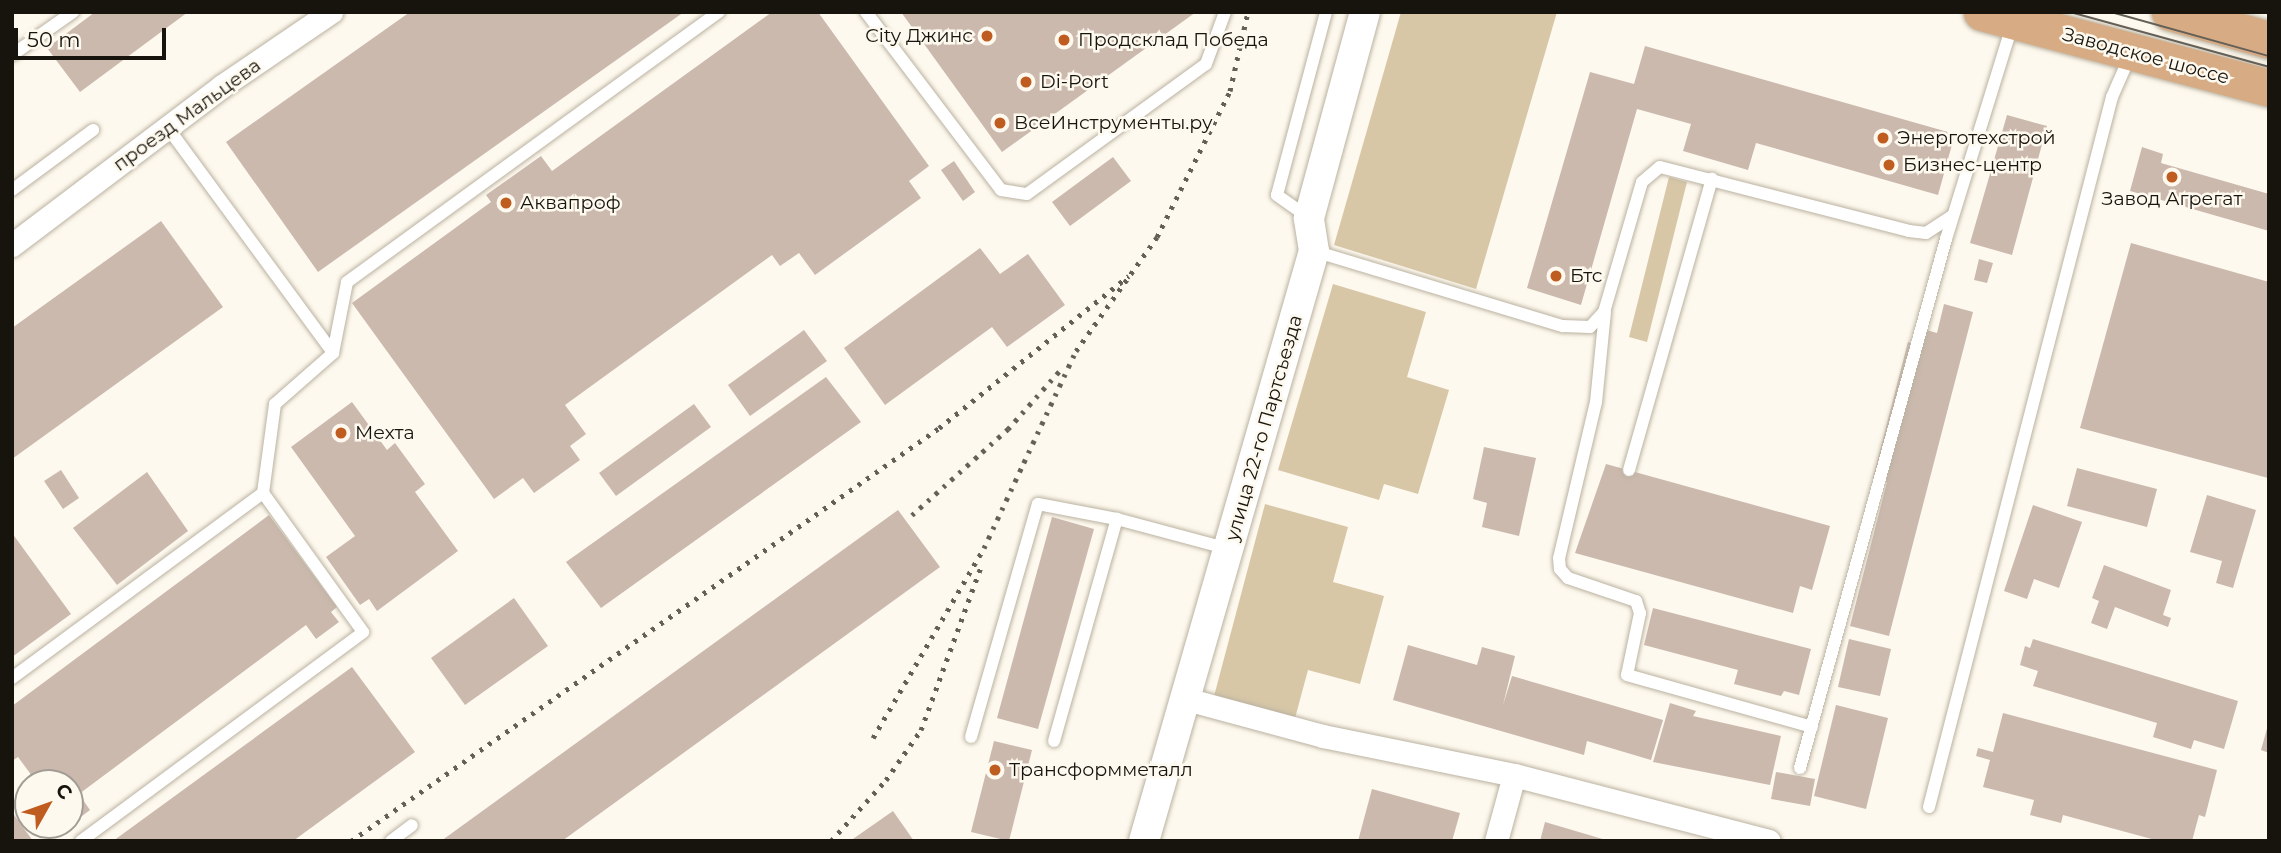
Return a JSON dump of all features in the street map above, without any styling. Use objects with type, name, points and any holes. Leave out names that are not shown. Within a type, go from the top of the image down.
[{"type":"main road","points":[[2170,12],[2269,40]]},
{"type":"main road","name":"Заводское шоссе","points":[[1998,17],[2269,88]]},
{"type":"street","name":"проезд Мальцева","points":[[12,245],[168,128],[331,12]]},
{"type":"street","name":"улица 22-го Партсъезда","points":[[1144,841],[1314,251],[1309,218],[1365,12]]},
{"type":"street","points":[[1186,699],[1323,736],[1514,775],[1769,841]]},
{"type":"street","points":[[1496,841],[1514,775]]},
{"type":"lane","points":[[12,55],[73,12]]},
{"type":"lane","points":[[81,841],[363,632],[263,494],[275,404],[333,353],[347,282],[719,12]]},
{"type":"lane","points":[[866,12],[1001,190],[1027,194],[1206,64],[1225,12]]},
{"type":"lane","points":[[1309,218],[1276,195],[1326,12]]},
{"type":"lane","points":[[1800,768],[1955,214],[1998,17]]},
{"type":"lane","points":[[1929,807],[2112,97],[2132,52]]},
{"type":"lane","points":[[168,128],[333,353]]},
{"type":"lane","points":[[12,190],[93,130]]},
{"type":"lane","points":[[1812,727],[1627,675],[1640,613],[1636,601],[1568,578],[1560,569],[1559,558],[1596,402],[1606,306],[1642,183],[1651,172],[1671,168],[1926,233],[1937,246],[1941,260]]},
{"type":"lane","points":[[1629,470],[1712,179]]},
{"type":"lane","points":[[1926,233],[1955,214]]},
{"type":"lane","points":[[1314,251],[1563,326],[1590,327],[1606,306]]},
{"type":"lane","points":[[12,678],[263,494]]},
{"type":"lane","points":[[971,737],[1038,504],[1117,519],[1230,550]]},
{"type":"lane","points":[[1054,741],[1117,519]]},
{"type":"lane","points":[[391,841],[412,825]]},
{"type":"shaded area","points":[[1401,12],[1557,12],[1476,289],[1334,245]]},
{"type":"shaded area","points":[[1669,177],[1687,182],[1647,342],[1629,337]]},
{"type":"shaded area","points":[[1333,284],[1426,312],[1407,377],[1449,390],[1418,494],[1384,484],[1379,500],[1278,470]]},
{"type":"shaded area","points":[[1265,504],[1348,527],[1333,582],[1384,596],[1360,684],[1308,670],[1294,722],[1213,700]]},
{"type":"building","points":[[95,12],[188,12],[80,92],[47,48]]},
{"type":"building","points":[[410,12],[684,12],[318,272],[226,142]]},
{"type":"building","points":[[772,12],[818,12],[929,166],[909,181],[921,198],[815,275],[799,253],[780,266],[772,255],[565,405],[586,434],[570,446],[580,460],[534,493],[523,478],[494,499],[352,303],[491,202],[486,195],[541,156],[552,171]]},
{"type":"building","name":"Di-Port","points":[[901,12],[1196,12],[1002,152]]},
{"type":"building","name":"Бизнес-центр","points":[[1645,46],[1955,134],[1938,195],[1756,143],[1748,170],[1683,151],[1691,124],[1637,109],[1581,305],[1527,288],[1590,72],[1634,84]]},
{"type":"building","points":[[2007,115],[2047,126],[2012,255],[1970,243]]},
{"type":"building","name":"Завод Агрегат","points":[[2142,147],[2163,154],[2161,163],[2269,194],[2269,231],[2130,191]]},
{"type":"building","points":[[1113,157],[1131,181],[1070,226],[1052,202]]},
{"type":"building","points":[[954,161],[975,192],[963,201],[941,170]]},
{"type":"building","points":[[161,221],[223,307],[12,459],[12,328]]},
{"type":"building","points":[[2131,243],[2269,282],[2268,478],[2080,428]]},
{"type":"building","points":[[980,248],[1000,274],[1028,254],[1065,305],[1007,347],[992,327],[885,405],[844,348]]},
{"type":"building","points":[[1979,259],[1993,263],[1987,283],[1974,280]]},
{"type":"building","points":[[1944,304],[1973,312],[1889,636],[1850,626],[1887,482],[1873,478],[1908,342],[1915,344],[1919,328],[1937,333]]},
{"type":"building","points":[[804,330],[827,361],[750,416],[728,385]]},
{"type":"building","points":[[826,377],[861,422],[601,608],[566,562]]},
{"type":"building","points":[[352,402],[387,450],[395,443],[425,484],[415,492],[458,551],[377,611],[369,599],[360,605],[326,557],[355,536],[291,447]]},
{"type":"building","points":[[694,404],[711,427],[616,496],[599,473]]},
{"type":"building","points":[[1484,447],[1536,458],[1519,536],[1482,527],[1487,503],[1473,499]]},
{"type":"building","points":[[1606,464],[1830,526],[1812,590],[1800,586],[1793,613],[1575,553]]},
{"type":"building","points":[[2077,468],[2157,489],[2147,527],[2067,506]]},
{"type":"building","points":[[61,470],[79,498],[63,509],[44,481]]},
{"type":"building","points":[[147,472],[188,531],[117,585],[73,528]]},
{"type":"building","points":[[2207,495],[2256,510],[2233,588],[2216,583],[2222,561],[2190,552]]},
{"type":"building","points":[[2033,505],[2082,522],[2059,588],[2034,579],[2027,599],[2004,591]]},
{"type":"building","points":[[898,510],[940,567],[562,841],[441,841]]},
{"type":"building","points":[[269,515],[337,607],[331,612],[339,622],[316,639],[306,625],[84,790],[84,769],[27,769],[18,757],[12,761],[12,706]]},
{"type":"building","points":[[1052,517],[1094,529],[1038,729],[997,718]]},
{"type":"building","points":[[12,533],[71,614],[12,657]]},
{"type":"building","points":[[2104,565],[2171,590],[2163,615],[2171,618],[2168,627],[2115,607],[2107,629],[2091,623],[2099,601],[2092,598]]},
{"type":"building","points":[[514,598],[548,646],[465,705],[431,658]]},
{"type":"building","points":[[1653,608],[1811,649],[1799,695],[1784,691],[1781,696],[1734,684],[1738,670],[1644,645]]},
{"type":"building","points":[[1849,639],[1891,649],[1880,696],[1838,687]]},
{"type":"building","points":[[2033,639],[2238,701],[2224,749],[2194,740],[2191,749],[2153,737],[2157,723],[2033,686],[2038,671],[2020,665],[2025,646],[2030,648]]},
{"type":"building","points":[[1408,645],[1477,665],[1482,647],[1515,656],[1503,705],[1512,676],[1663,720],[1651,760],[1587,741],[1584,755],[1393,700]]},
{"type":"building","points":[[352,667],[415,752],[293,841],[113,841]]},
{"type":"building","points":[[1670,703],[1696,711],[1693,716],[1781,736],[1770,785],[1653,762]]},
{"type":"building","points":[[1836,705],[1888,718],[1866,809],[1814,796]]},
{"type":"building","points":[[2003,713],[2217,770],[2205,817],[2199,815],[2192,841],[2159,841],[2063,815],[2061,823],[2030,815],[2034,800],[1983,787],[1990,760],[1976,756],[1978,748],[1993,752]]},
{"type":"building","points":[[2269,725],[2269,753],[2261,750]]},
{"type":"building","points":[[994,741],[1032,750],[1009,841],[971,832]]},
{"type":"building","points":[[1776,772],[1815,779],[1810,806],[1771,799]]},
{"type":"building","points":[[1372,789],[1460,813],[1452,841],[1358,841]]},
{"type":"building","points":[[84,801],[90,810],[84,814]]},
{"type":"building","points":[[893,811],[914,841],[850,841]]},
{"type":"building","points":[[12,812],[14,839],[33,841],[12,841]]},
{"type":"building","points":[[1545,822],[1606,840],[1606,841],[1540,841]]},
{"type":"tram line","points":[[2070,12],[2269,67]]},
{"type":"tram line","points":[[2111,12],[2269,56]]},
{"type":"railway","points":[[873,738],[984,548],[1076,351],[1157,237],[1230,91],[1248,12]]},
{"type":"railway","points":[[351,841],[939,428],[1129,276]]},
{"type":"railway","points":[[912,515],[1008,429],[1064,366]]},
{"type":"railway","points":[[831,841],[886,780],[921,730],[981,567]]},
{"type":"place","name":"City Джинс","points":[[987,36]]},
{"type":"place","name":"Продсклад Победа","points":[[1064,40]]},
{"type":"place","name":"Di-Port","points":[[1026,82]]},
{"type":"place","name":"ВсеИнструменты.ру","points":[[1000,123]]},
{"type":"place","name":"Энерготехстрой","points":[[1883,138]]},
{"type":"place","name":"Бизнес-центр","points":[[1889,165]]},
{"type":"place","name":"Завод Агрегат","points":[[2172,177]]},
{"type":"place","name":"Аквапроф","points":[[506,203]]},
{"type":"place","name":"Бтс","points":[[1556,276]]},
{"type":"place","name":"Мехта","points":[[341,433]]},
{"type":"place","name":"Трансформметалл","points":[[995,770]]}]
